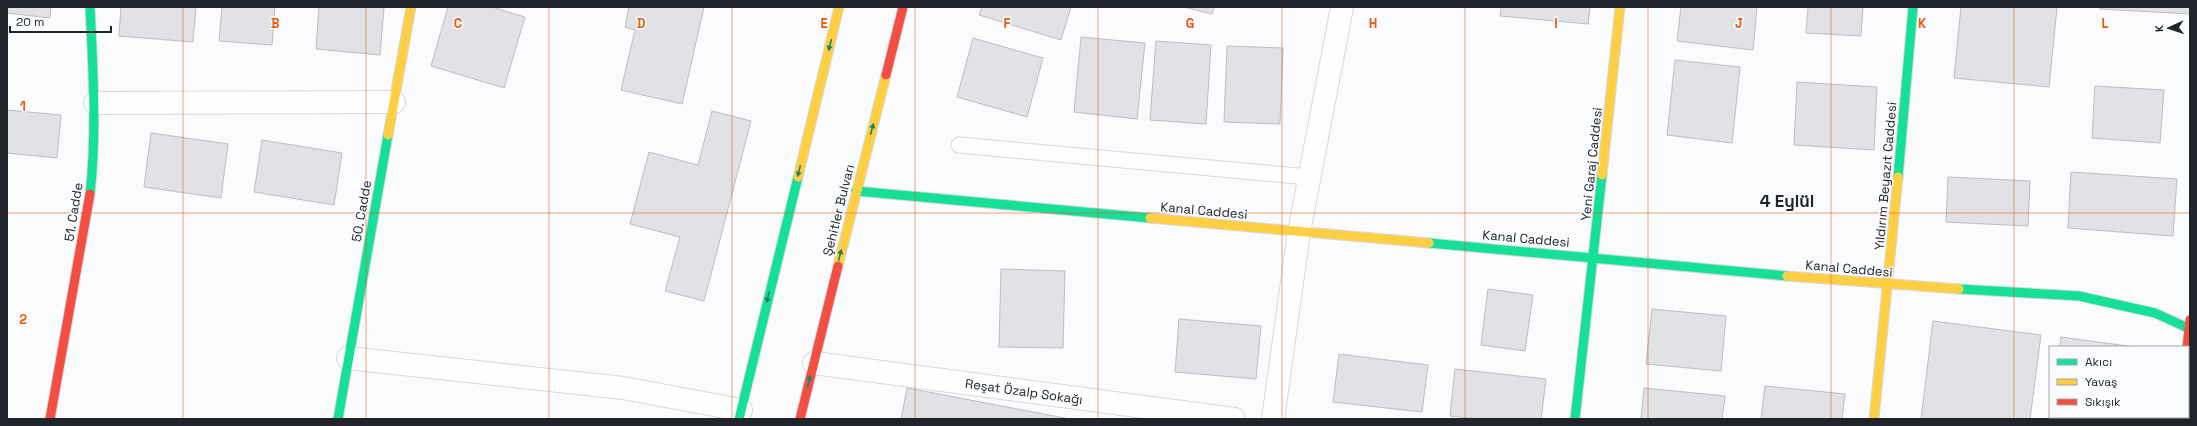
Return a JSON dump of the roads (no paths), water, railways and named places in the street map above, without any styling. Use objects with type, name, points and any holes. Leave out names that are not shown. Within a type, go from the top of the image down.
[{"type":"street","name":"51. Cadde","points":[[50,419],[90,198],[94,158],[95,103],[90,7]]},
{"type":"street","name":"50. Cadde","points":[[338,419],[411,7]]},
{"type":"street","points":[[348,358],[623,388],[740,414],[839,7]]},
{"type":"street","name":"Şehitler Bulvarı","points":[[800,419],[903,7]]},
{"type":"street","points":[[1273,419],[1299,232],[1342,7]]},
{"type":"street","name":"Yeni Garaj Caddesi","points":[[1575,419],[1594,257],[1620,7]]},
{"type":"street","name":"Yıldırım Beyazıt Caddesi","points":[[1874,419],[1888,285],[1913,7]]},
{"type":"street","points":[[95,103],[394,102]]},
{"type":"street","name":"Kanal Caddesi","points":[[856,191],[1299,232],[1594,257],[1888,285],[2079,296],[2156,313],[2190,326]]},
{"type":"street","points":[[2187,346],[2190,326]]},
{"type":"street","name":"Reşat Özalp Sokağı","points":[[814,363],[1234,419]]},
{"type":"lane","points":[[959,145],[1310,176]]},
{"type":"district","name":"4 Eylül","points":[[1787,201]]}]
